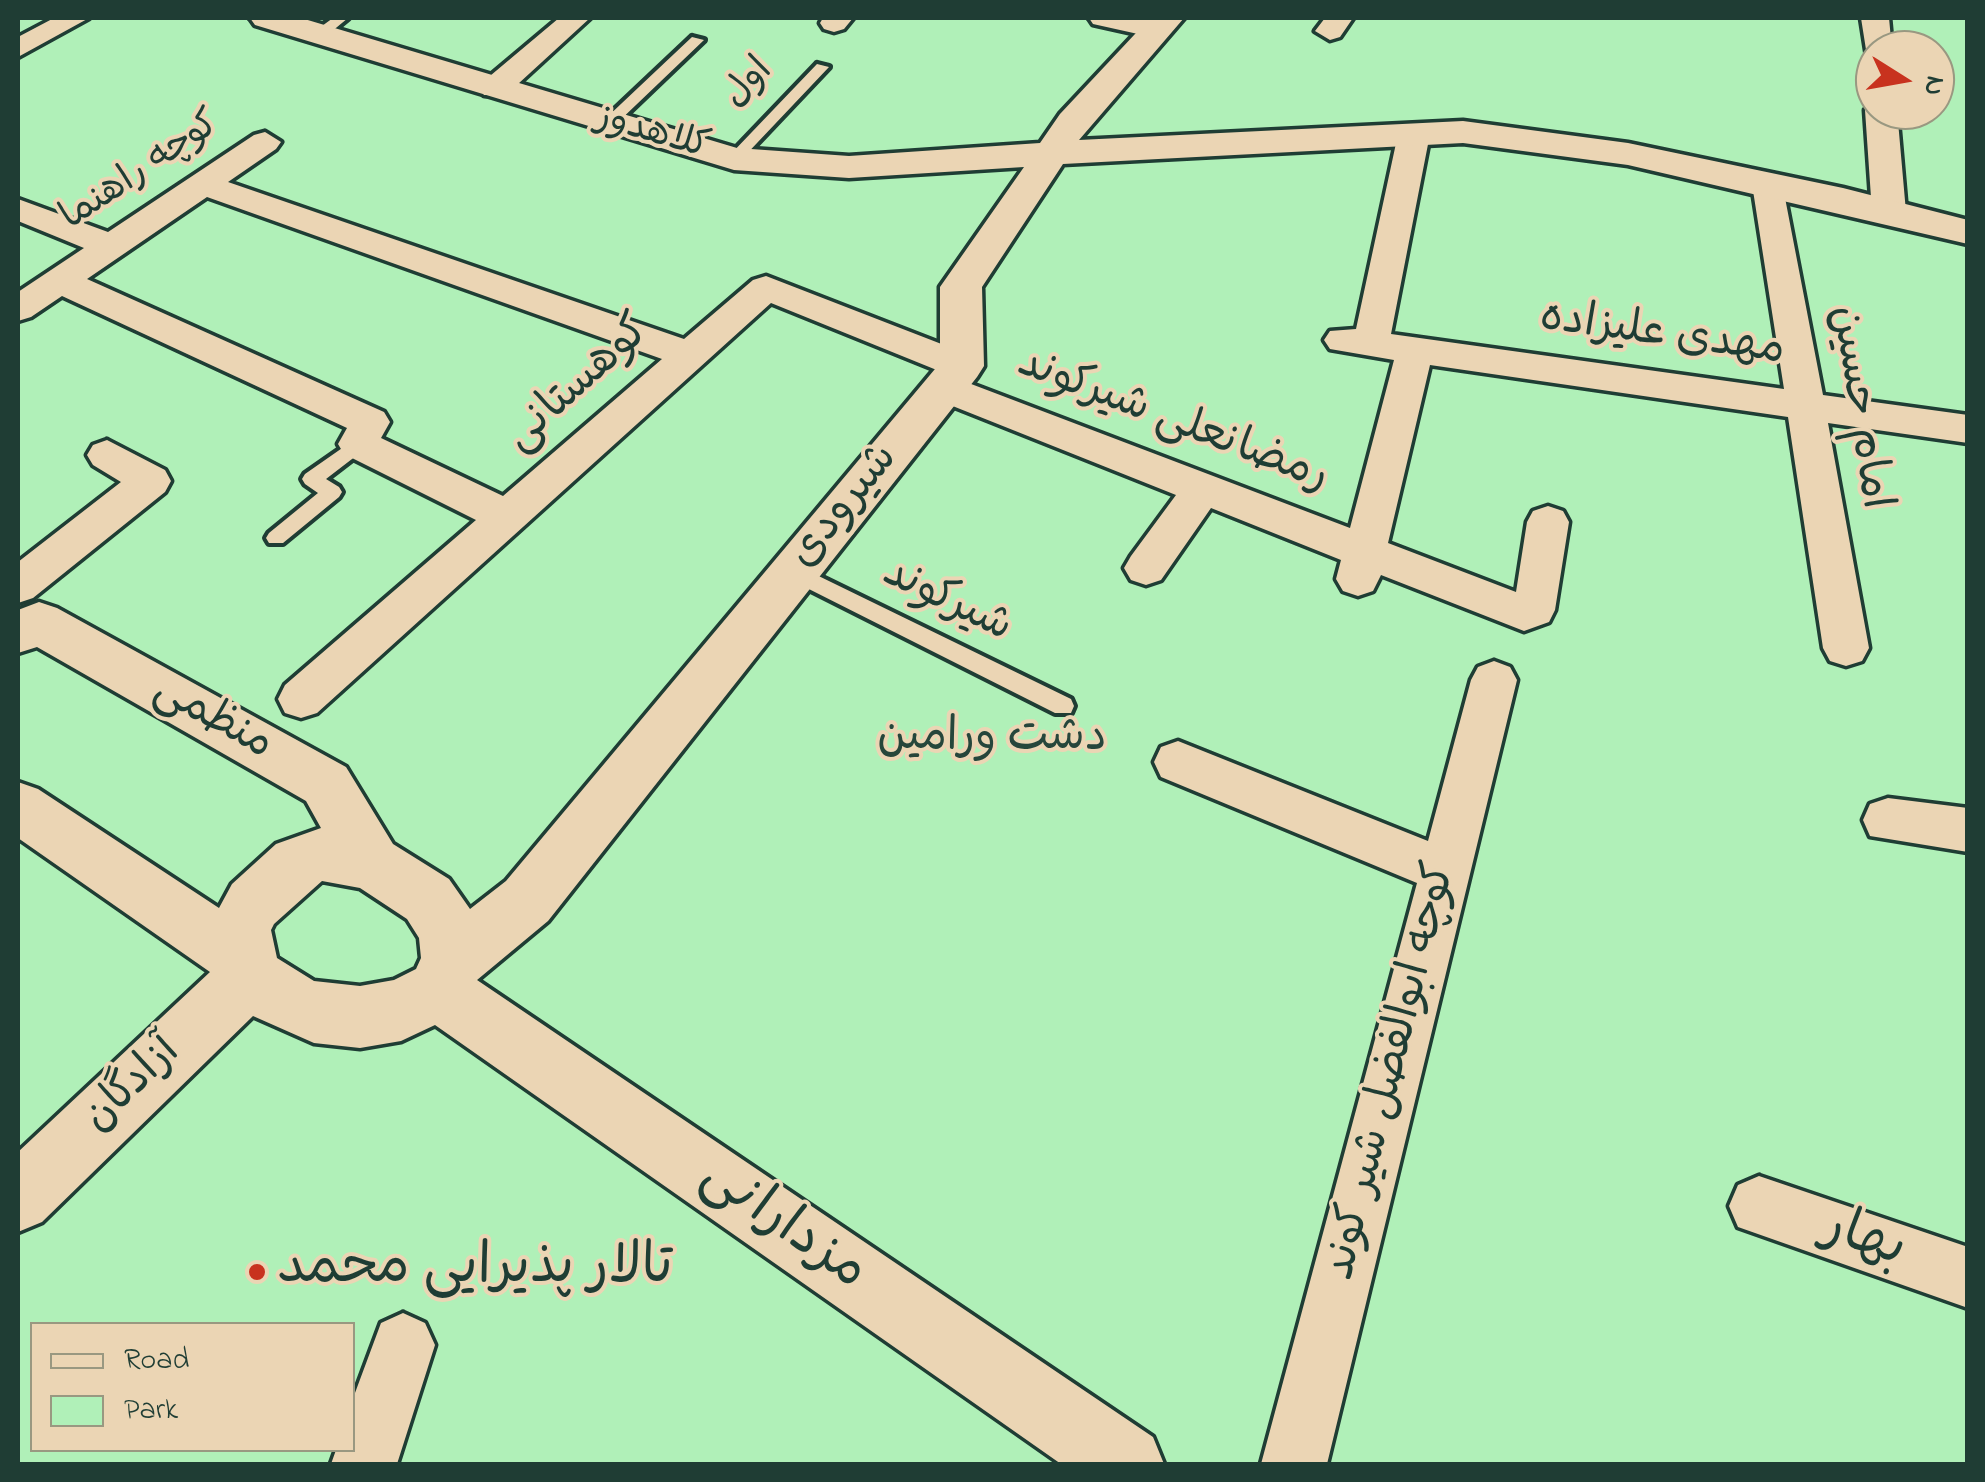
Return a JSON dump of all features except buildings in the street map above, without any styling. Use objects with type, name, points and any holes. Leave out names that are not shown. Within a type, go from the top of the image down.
[{"type":"street","points":[[18,48],[75,18]]},
{"type":"street","name":"کلاهدوز","points":[[267,18],[330,26],[494,88],[734,159],[849,167],[1463,132],[1628,154],[1968,232]]},
{"type":"street","points":[[494,88],[576,18]]},
{"type":"street","points":[[1102,18],[1162,23]]},
{"type":"street","points":[[953,377],[961,287],[1050,154],[1162,23]]},
{"type":"street","points":[[1883,130],[1889,212]]},
{"type":"street","name":"مهدی علیزاده","points":[[1414,134],[1357,342],[1968,428]]},
{"type":"street","name":"کوچه راهنما","points":[[18,309],[265,142]]},
{"type":"street","points":[[203,184],[690,355]]},
{"type":"street","name":"امام حسین","points":[[1769,184],[1846,648]]},
{"type":"street","points":[[18,209],[111,246]]},
{"type":"street","points":[[60,281],[370,422],[358,444],[508,516]]},
{"type":"street","name":"کوهستانی","points":[[301,699],[766,288],[953,377]]},
{"type":"street","points":[[1361,565],[1415,350]]},
{"type":"street","name":"رمضانعلی شیرکوند","points":[[953,377],[1361,565],[1524,613],[1533,610],[1537,598],[1548,522]]},
{"type":"street","name":"شیرودی","points":[[445,975],[528,901],[953,377]]},
{"type":"street","points":[[18,586],[152,481],[107,455]]},
{"type":"street","points":[[1146,568],[1203,489]]},
{"type":"street","name":"منظمی","points":[[18,632],[40,624],[326,784],[372,863]]},
{"type":"street","name":"کوچه ابوالفضل شیر کوند","points":[[1294,1464],[1494,680]]},
{"type":"street","points":[[1178,762],[1446,870]]},
{"type":"street","points":[[18,807],[247,968],[280,998],[314,1012],[360,1017],[402,1010],[445,975],[449,930],[428,899],[372,863],[322,854],[297,862],[273,880],[240,928],[247,968]]},
{"type":"street","points":[[1888,820],[1968,830]]},
{"type":"street","name":"آزادگان","points":[[18,1198],[247,968]]},
{"type":"street","name":"مزدارانی","points":[[445,975],[1126,1464]]},
{"type":"street","name":"بهار","points":[[1760,1206],[1968,1278]]},
{"type":"street","points":[[364,1464],[404,1345]]},
{"type":"lane","points":[[608,123],[696,40]]},
{"type":"lane","name":"اول","points":[[734,159],[822,67]]},
{"type":"lane","points":[[276,538],[332,492],[312,479],[358,444]]},
{"type":"lane","name":"شیرکوند","points":[[794,572],[1063,706]]},
{"type":"green space","name":"دشت ورامین","points":[[18,18],[1967,18],[1967,1464],[18,1464]]},
{"type":"place","name":"تالار پذیرایی محمد","points":[[257,1272]]}]
